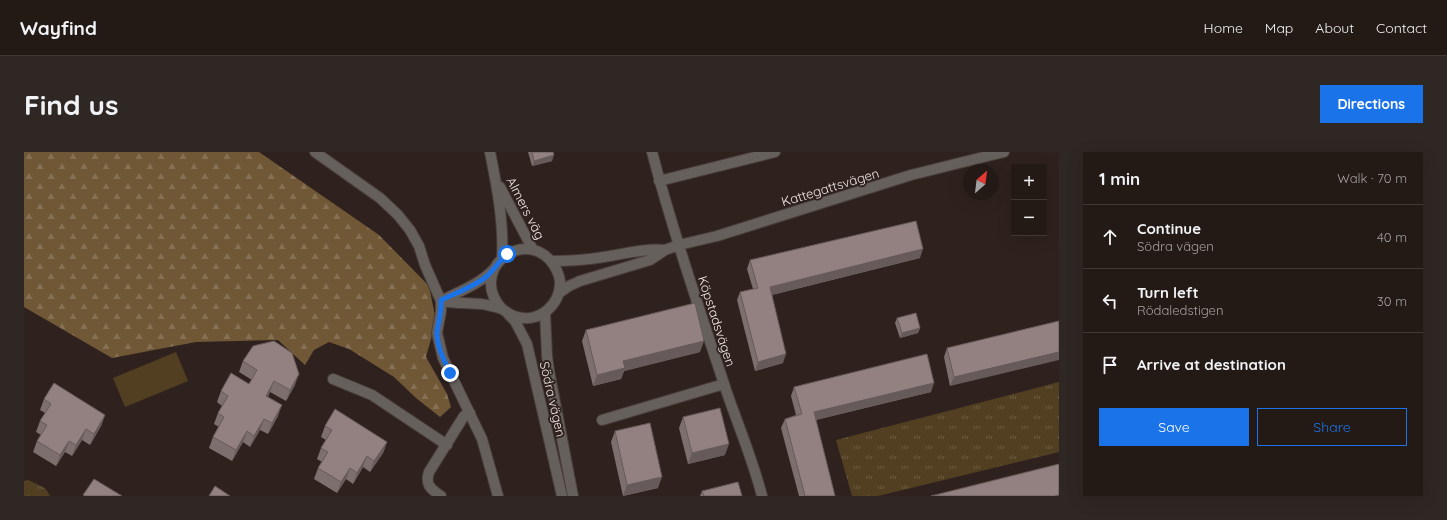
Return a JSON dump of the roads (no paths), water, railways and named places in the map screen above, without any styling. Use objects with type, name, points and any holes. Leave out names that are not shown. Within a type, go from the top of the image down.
[{"type":"street","points":[[315,152],[380,198],[410,230],[419,246],[441,300],[442,311],[437,333],[439,345],[450,373],[482,439],[498,496]]},
{"type":"street","name":"Almers väg","points":[[490,152],[502,225],[502,258]]},
{"type":"street","name":"Köpstadsvägen","points":[[652,152],[669,216],[724,384],[757,477],[762,496]]},
{"type":"street","points":[[659,181],[775,152]]},
{"type":"street","name":"Kattegattsvägen","points":[[559,293],[580,281],[650,260],[665,250],[679,245],[718,236],[911,175],[1004,152]]},
{"type":"street","name":"Almers väg","points":[[495,178],[516,221],[533,250]]},
{"type":"street","name":"Kattegattsvägen","points":[[552,261],[584,260],[652,248],[665,250]]},
{"type":"street","points":[[519,250],[533,250],[543,254],[552,261],[558,271],[559,293],[552,306],[540,315],[520,318],[482,304],[462,304],[441,300],[479,282],[487,276],[502,258],[519,250]]},
{"type":"street","points":[[495,267],[491,280],[491,286],[494,299],[505,312]]},
{"type":"street","name":"Södra vägen","points":[[505,312],[515,321],[526,344],[562,496]]},
{"type":"street","name":"Södra vägen","points":[[545,312],[549,371],[574,496]]},
{"type":"street","points":[[333,380],[372,395],[447,445]]},
{"type":"street","points":[[602,420],[724,384]]},
{"type":"street","points":[[441,496],[427,484],[426,479],[464,416],[470,413]]}]
